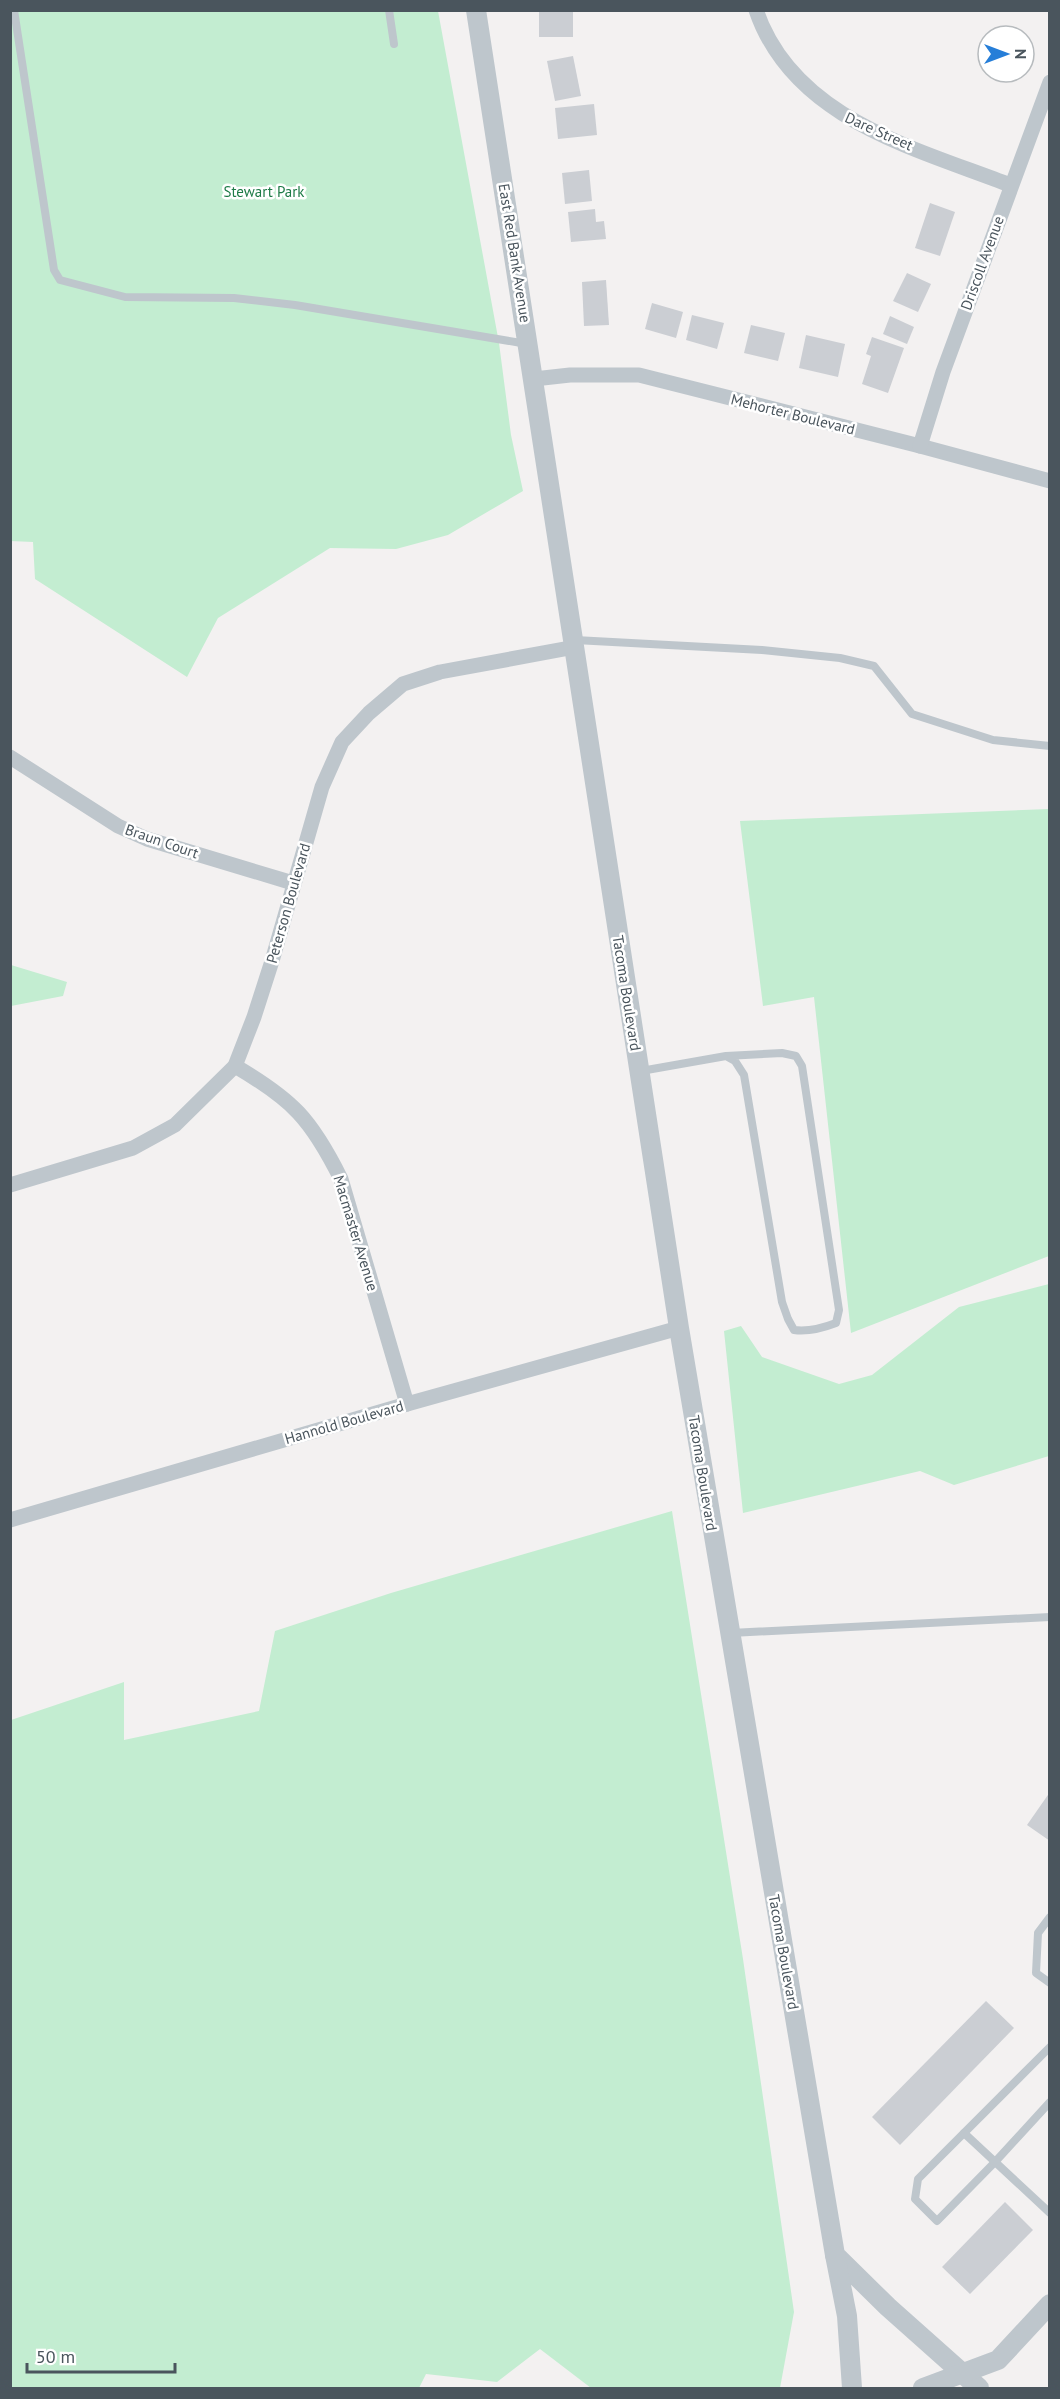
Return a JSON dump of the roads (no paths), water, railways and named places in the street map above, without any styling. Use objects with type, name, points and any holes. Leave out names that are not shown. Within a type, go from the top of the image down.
[{"type":"street","name":"East Red Bank Avenue","points":[[476,10],[552,495]]},
{"type":"street","name":"Dare Street","points":[[756,10],[774,48],[789,69],[809,90],[839,114],[877,133],[1010,185]]},
{"type":"street","name":"Driscoll Avenue","points":[[920,446],[943,372],[1010,185],[1050,82]]},
{"type":"street","name":"Mehorter Boulevard","points":[[534,379],[570,375],[639,375],[1050,481]]},
{"type":"street","name":"Tacoma Boulevard","points":[[552,495],[679,1328],[847,2316],[852,2388]]},
{"type":"street","name":"Peterson Boulevard","points":[[10,1185],[133,1148],[175,1125],[235,1066],[272,961],[322,787],[342,742],[369,713],[403,684],[440,672],[574,643]]},
{"type":"street","name":"Braun Court","points":[[10,758],[127,830],[293,883]]},
{"type":"street","name":"Macmaster Avenue","points":[[235,1066],[288,1100],[306,1119],[341,1179],[407,1404]]},
{"type":"street","name":"Hannold Boulevard","points":[[10,1520],[407,1404],[679,1328]]},
{"type":"street","points":[[836,2255],[888,2307],[979,2388]]},
{"type":"street","points":[[923,2388],[998,2360],[1050,2304]]},
{"type":"lane","points":[[14,10],[54,270],[60,280],[125,297],[234,298],[295,305],[529,344]]},
{"type":"lane","points":[[389,10],[394,44]]},
{"type":"lane","points":[[574,643],[762,650],[840,658],[874,666],[912,714],[993,740],[1050,746]]},
{"type":"lane","points":[[639,1071],[726,1056],[782,1053],[796,1056],[802,1066],[839,1310],[837,1323],[825,1328],[794,1330],[788,1319],[782,1302],[744,1075],[735,1061],[726,1056]]},
{"type":"lane","points":[[730,1633],[1050,1617]]},
{"type":"lane","points":[[1050,1917],[1038,1933],[1036,1973],[1050,1983]]},
{"type":"lane","points":[[1050,2047],[918,2179],[915,2199],[937,2221],[1050,2102]]},
{"type":"lane","points":[[964,2133],[1050,2213]]},
{"type":"park label","name":"Stewart Park","points":[[264,191]]}]
